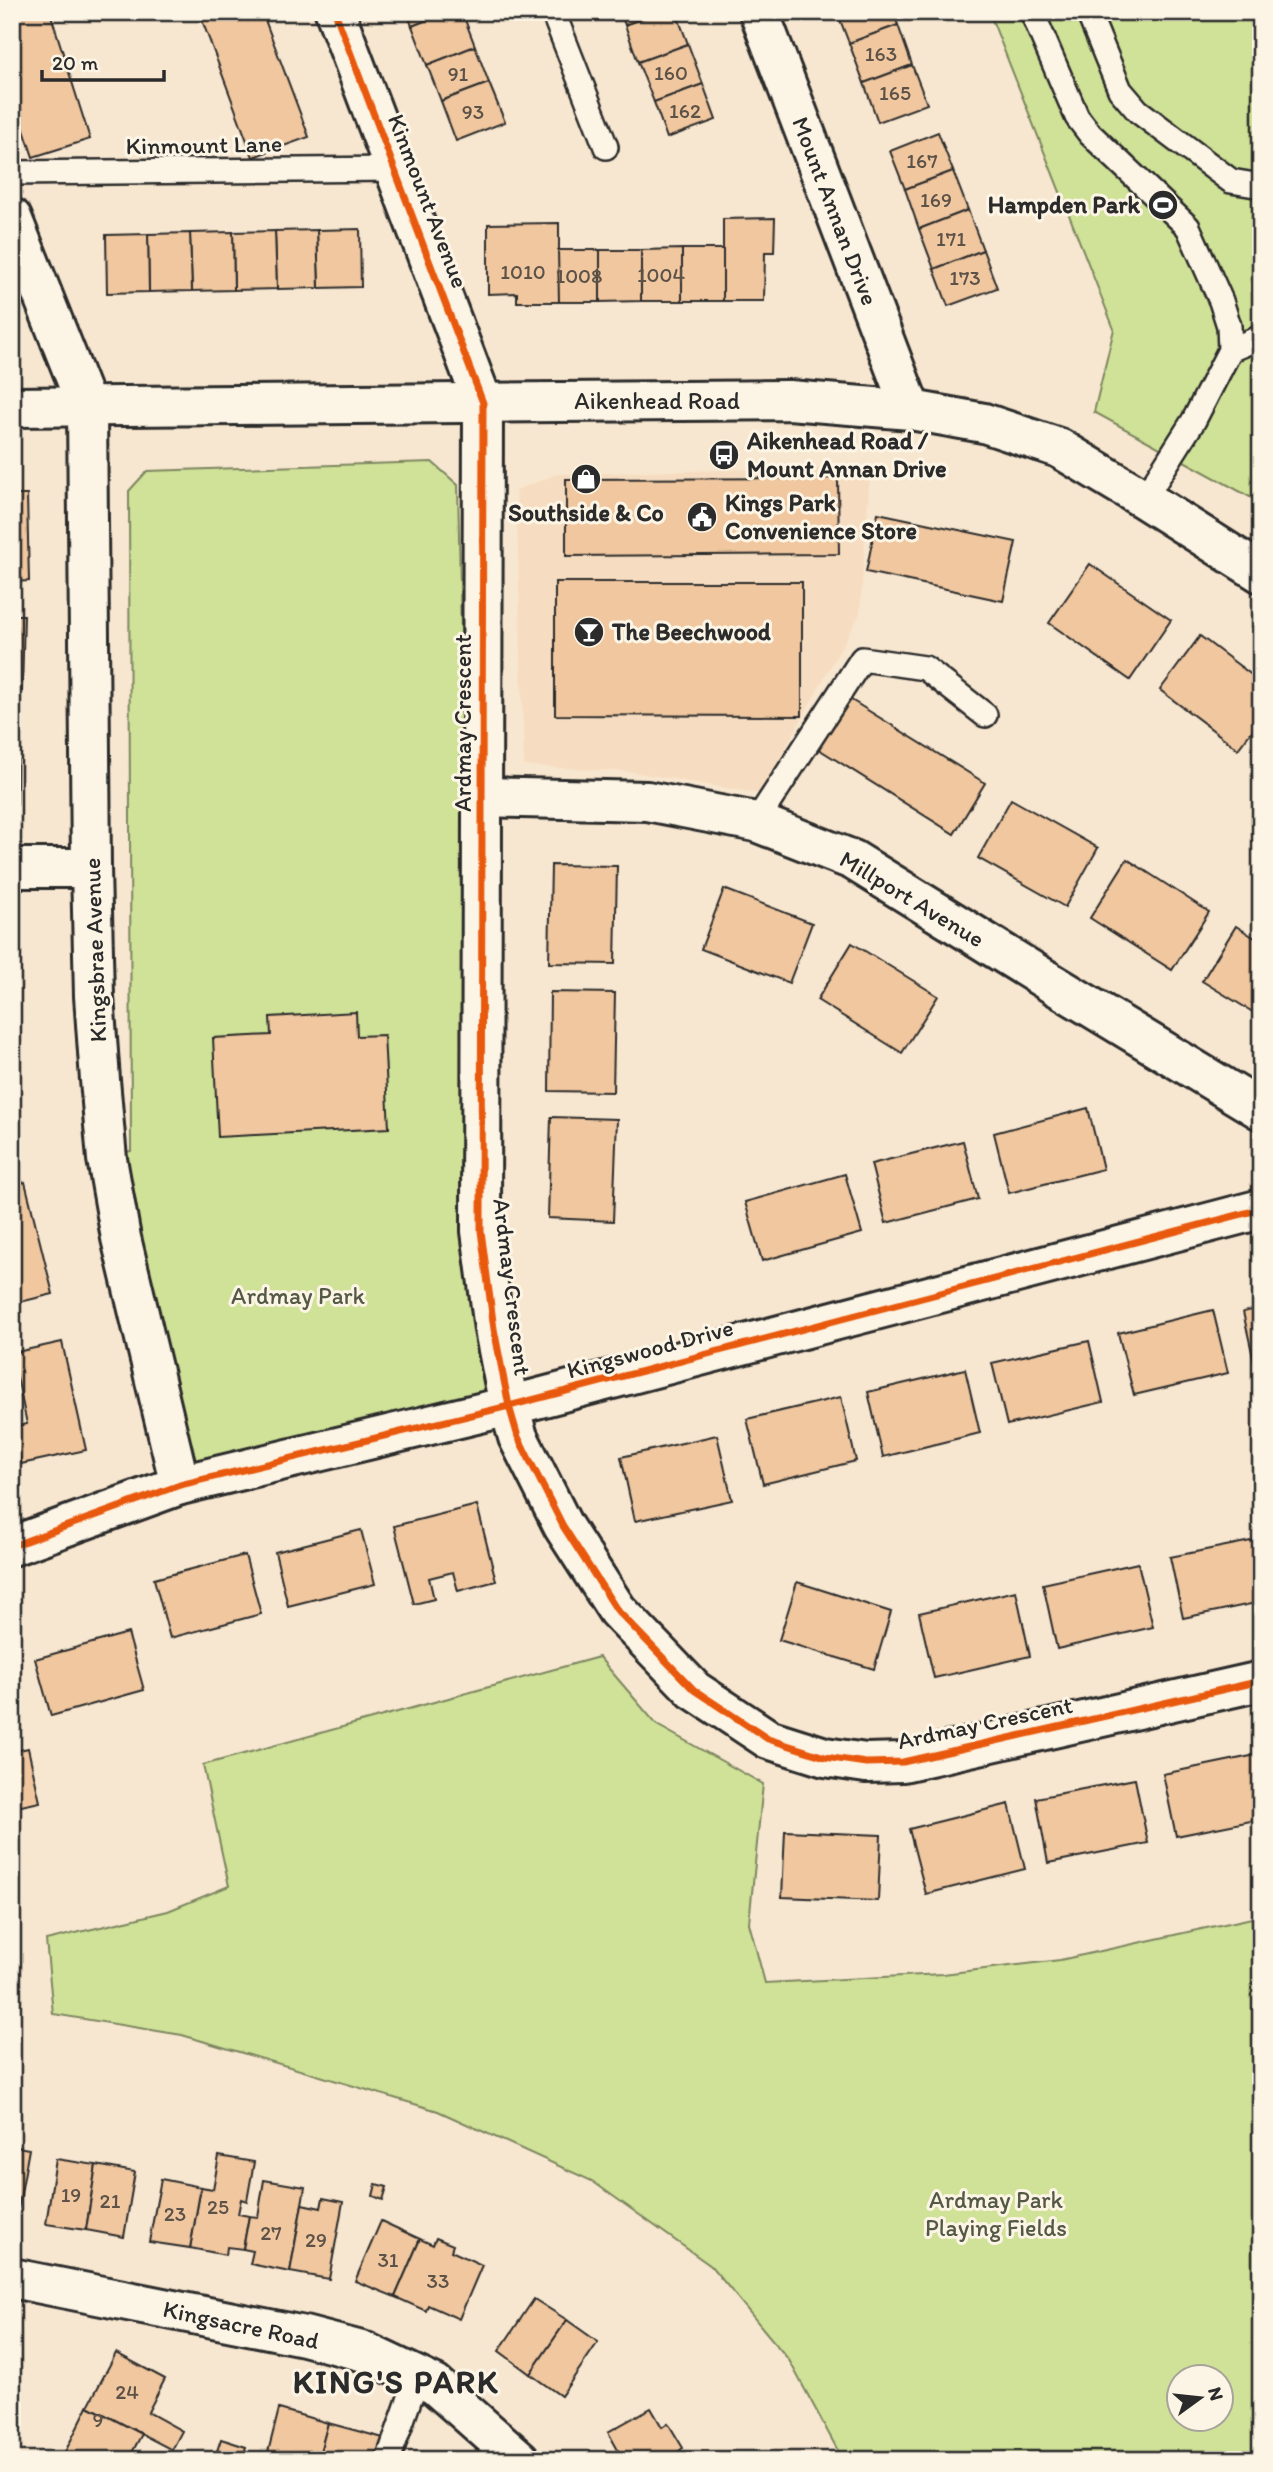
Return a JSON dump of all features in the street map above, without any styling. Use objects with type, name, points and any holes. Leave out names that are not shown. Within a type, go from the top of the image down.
[{"type":"street","name":"Kinmount Avenue","points":[[335,12],[483,403]]},
{"type":"street","name":"Mount Annan Drive","points":[[760,12],[911,410]]},
{"type":"street","points":[[12,218],[87,407]]},
{"type":"street","name":"Aikenhead Road","points":[[12,407],[789,400],[911,410],[984,424],[1059,448],[1261,573]]},
{"type":"street","name":"Ardmay Crescent","points":[[483,403],[481,1231],[494,1329],[509,1406],[518,1437],[563,1526],[617,1610],[694,1690],[768,1739],[825,1757],[866,1763],[903,1762],[1261,1681]]},
{"type":"street","name":"Kingsbrae Avenue","points":[[87,407],[94,996],[107,1159],[128,1270],[180,1485]]},
{"type":"street","name":"Millport Avenue","points":[[482,797],[647,801],[757,822],[853,860],[1261,1110]]},
{"type":"street","points":[[12,868],[91,868]]},
{"type":"street","name":"Kingswood Drive","points":[[12,1546],[180,1485],[509,1406],[1261,1209]]},
{"type":"street","name":"Kingsacre Road","points":[[12,2278],[304,2336],[365,2352],[435,2385],[520,2460]]},
{"type":"lane","points":[[553,12],[606,147]]},
{"type":"lane","points":[[1032,12],[1077,117],[1090,134],[1188,228],[1221,301],[1229,326],[1230,350],[1194,420],[1144,499]]},
{"type":"lane","points":[[1088,12],[1120,90],[1138,111],[1231,181],[1261,186]]},
{"type":"lane","name":"Kinmount Lane","points":[[12,173],[396,169]]},
{"type":"lane","points":[[1230,350],[1261,337]]},
{"type":"lane","points":[[757,822],[862,659],[925,668],[985,715]]},
{"type":"lane","points":[[388,2460],[418,2375]]},
{"type":"shaded area","points":[[846,467],[870,476],[860,614],[760,794],[632,772],[524,766],[516,490],[557,474]]},
{"type":"green space","name":"Hampden Park","points":[[989,12],[1261,12],[1261,503],[1094,412],[1114,329]]},
{"type":"green space","name":"Ardmay Park","points":[[432,462],[458,485],[471,1139],[500,1403],[185,1475],[116,1152],[131,1151],[129,491],[147,471]]},
{"type":"green space","name":"Ardmay Park Playing Fields","points":[[599,1657],[657,1725],[763,1784],[749,1923],[765,1983],[943,1974],[1060,1960],[1261,1916],[1261,2460],[843,2460],[789,2360],[711,2266],[592,2181],[438,2111],[182,2035],[53,2014],[46,1940],[168,1911],[229,1886],[203,1765]]},
{"type":"building","points":[[12,12],[50,12],[90,139],[33,157],[12,94]]},
{"type":"building","points":[[199,12],[262,12],[309,137],[253,157]]},
{"type":"building","points":[[407,12],[448,12],[412,26]]},
{"type":"building","points":[[448,12],[462,12],[475,46],[427,65],[412,26]]},
{"type":"building","points":[[620,12],[658,12],[625,25]]},
{"type":"building","points":[[658,12],[676,12],[688,44],[638,62],[625,25]]},
{"type":"building","points":[[837,12],[893,12],[898,25],[849,43]]},
{"type":"building","points":[[898,25],[912,65],[864,83],[849,43]]},
{"type":"building","points":[[688,44],[703,84],[654,102],[638,62]]},
{"type":"building","points":[[475,46],[489,83],[441,101],[427,65]]},
{"type":"building","points":[[912,65],[927,104],[878,122],[864,83]]},
{"type":"building","points":[[489,83],[505,122],[456,141],[441,101]]},
{"type":"building","points":[[703,84],[716,120],[667,138],[654,102]]},
{"type":"building","points":[[938,132],[953,171],[905,189],[890,151]]},
{"type":"building","points":[[953,171],[968,210],[919,229],[905,189]]},
{"type":"building","points":[[968,210],[983,250],[934,269],[919,229]]},
{"type":"building","points":[[775,218],[774,252],[765,252],[764,301],[723,301],[723,219]]},
{"type":"building","points":[[559,223],[559,302],[517,302],[517,293],[488,294],[488,224]]},
{"type":"building","points":[[360,229],[361,287],[319,288],[317,230]]},
{"type":"building","points":[[317,230],[319,288],[277,289],[275,231]]},
{"type":"building","points":[[275,231],[277,289],[234,290],[233,232]]},
{"type":"building","points":[[233,232],[234,290],[192,291],[190,233]]},
{"type":"building","points":[[190,233],[192,291],[149,292],[148,234]]},
{"type":"building","points":[[148,234],[149,292],[107,293],[106,235]]},
{"type":"building","points":[[682,249],[682,301],[641,301],[641,250]]},
{"type":"building","points":[[682,249],[723,249],[723,301],[682,301]]},
{"type":"building","points":[[558,250],[600,250],[600,302],[559,302]]},
{"type":"building","points":[[600,250],[641,250],[641,301],[600,302]]},
{"type":"building","points":[[983,250],[997,288],[948,306],[934,269]]},
{"type":"building","name":"Kings Park Convenience Store","points":[[838,478],[839,554],[566,556],[566,479]]},
{"type":"building","points":[[12,495],[27,495],[29,581],[12,582]]},
{"type":"building","points":[[878,513],[1016,542],[1003,601],[866,572]]},
{"type":"building","points":[[1090,564],[1171,620],[1130,680],[1049,623]]},
{"type":"building","points":[[555,582],[802,582],[802,716],[555,715]]},
{"type":"building","points":[[12,615],[24,615],[22,691],[12,691]]},
{"type":"building","points":[[1200,636],[1261,682],[1261,719],[1238,749],[1160,690]]},
{"type":"building","points":[[848,698],[985,783],[954,834],[817,748]]},
{"type":"building","points":[[12,714],[18,714],[17,805],[12,805]]},
{"type":"building","points":[[1011,799],[1098,848],[1065,907],[978,858]]},
{"type":"building","points":[[1127,859],[1209,912],[1172,970],[1090,918]]},
{"type":"building","points":[[551,865],[617,866],[615,964],[549,963]]},
{"type":"building","points":[[724,889],[812,923],[789,983],[701,949]]},
{"type":"building","points":[[1236,926],[1261,942],[1261,1017],[1202,981]]},
{"type":"building","points":[[14,931],[13,1024],[12,1024]]},
{"type":"building","points":[[852,943],[938,996],[902,1053],[817,1000]]},
{"type":"building","points":[[550,992],[615,993],[613,1092],[549,1091]]},
{"type":"building","points":[[356,1012],[357,1036],[384,1035],[389,1128],[218,1137],[213,1038],[271,1035],[270,1017]]},
{"type":"building","points":[[12,1067],[22,1157],[12,1158]]},
{"type":"building","points":[[1088,1108],[1103,1169],[1009,1193],[994,1133]]},
{"type":"building","points":[[551,1117],[617,1119],[613,1221],[548,1218]]},
{"type":"building","points":[[963,1141],[978,1199],[886,1223],[871,1164]]},
{"type":"building","points":[[845,1174],[862,1233],[762,1261],[745,1202]]},
{"type":"building","points":[[25,1182],[53,1294],[12,1304],[12,1185]]},
{"type":"building","points":[[1261,1308],[1261,1374],[1257,1375],[1243,1312]]},
{"type":"building","points":[[1213,1310],[1228,1373],[1134,1395],[1118,1333]]},
{"type":"building","points":[[1089,1341],[1103,1402],[1007,1425],[992,1363]]},
{"type":"building","points":[[62,1342],[86,1450],[21,1464],[13,1427],[27,1424],[12,1353]]},
{"type":"building","points":[[965,1369],[980,1433],[883,1457],[868,1392]]},
{"type":"building","points":[[841,1397],[856,1461],[763,1484],[747,1419]]},
{"type":"building","points":[[717,1435],[732,1500],[635,1521],[621,1457]]},
{"type":"building","points":[[477,1505],[496,1581],[458,1591],[453,1572],[429,1578],[434,1599],[414,1604],[394,1526]]},
{"type":"building","points":[[361,1530],[375,1584],[288,1606],[275,1552]]},
{"type":"building","points":[[1261,1539],[1261,1602],[1183,1618],[1170,1557]]},
{"type":"building","points":[[245,1555],[261,1614],[170,1638],[154,1579]]},
{"type":"building","points":[[1138,1563],[1153,1627],[1057,1649],[1043,1584]]},
{"type":"building","points":[[797,1582],[891,1612],[874,1669],[779,1640]]},
{"type":"building","points":[[1016,1591],[1030,1656],[934,1678],[919,1613]]},
{"type":"building","points":[[128,1633],[144,1690],[51,1716],[35,1659]]},
{"type":"building","points":[[28,1748],[40,1802],[12,1808],[12,1752]]},
{"type":"building","points":[[1256,1755],[1261,1777],[1261,1819],[1176,1836],[1163,1774]]},
{"type":"building","points":[[1135,1779],[1148,1843],[1048,1863],[1036,1798]]},
{"type":"building","points":[[1009,1804],[1025,1869],[926,1894],[909,1829]]},
{"type":"building","points":[[785,1831],[881,1835],[878,1901],[782,1897]]},
{"type":"building","points":[[12,2146],[29,2149],[18,2210],[12,2209]]},
{"type":"building","points":[[219,2156],[254,2162],[247,2201],[241,2199],[238,2214],[249,2216],[243,2249],[227,2247],[226,2255],[190,2248],[201,2187],[213,2189]]},
{"type":"building","points":[[56,2159],[96,2165],[86,2230],[46,2224]]},
{"type":"building","points":[[96,2165],[135,2172],[124,2237],[86,2230]]},
{"type":"building","points":[[161,2179],[201,2187],[190,2248],[149,2242]]},
{"type":"building","points":[[264,2180],[305,2187],[290,2272],[250,2264],[253,2251],[243,2249],[249,2216],[258,2217]]},
{"type":"building","points":[[376,2184],[387,2187],[383,2200],[373,2196]]},
{"type":"building","points":[[323,2198],[343,2202],[329,2279],[290,2272],[302,2204],[321,2208]]},
{"type":"building","points":[[381,2221],[420,2239],[395,2297],[355,2281]]},
{"type":"building","points":[[436,2238],[453,2245],[451,2251],[482,2265],[459,2319],[428,2305],[426,2311],[395,2297],[420,2239],[433,2245]]},
{"type":"building","points":[[534,2299],[567,2320],[530,2374],[499,2351]]},
{"type":"building","points":[[567,2320],[598,2342],[561,2396],[530,2374]]},
{"type":"building","points":[[116,2353],[165,2379],[148,2412],[182,2431],[172,2450],[88,2406]]},
{"type":"building","points":[[88,2406],[142,2434],[128,2460],[61,2460]]},
{"type":"building","points":[[651,2408],[662,2427],[668,2423],[683,2448],[679,2451],[683,2460],[617,2460],[614,2455],[619,2452],[608,2432]]},
{"type":"building","points":[[279,2409],[328,2423],[318,2460],[266,2460]]},
{"type":"building","points":[[328,2423],[387,2439],[380,2460],[318,2460]]},
{"type":"building","points":[[221,2439],[246,2447],[242,2460],[214,2460]]},
{"type":"cycle path","points":[[335,12],[483,403],[481,1231],[494,1329],[509,1406],[518,1437],[563,1526],[617,1610],[694,1690],[768,1739],[825,1757],[866,1763],[903,1762],[1261,1681]]},
{"type":"cycle path","points":[[12,1546],[180,1485],[509,1406],[1261,1209]]},
{"type":"place","name":"Hampden Park","points":[[1163,205]]},
{"type":"place","name":"Aikenhead Road / Mount Annan Drive","points":[[724,455]]},
{"type":"place","name":"Southside & Co","points":[[586,479]]},
{"type":"place","name":"Kings Park Convenience Store","points":[[702,517]]},
{"type":"place","name":"The Beechwood","points":[[589,632]]},
{"type":"district","name":"KING'S PARK","points":[[396,2382]]}]
